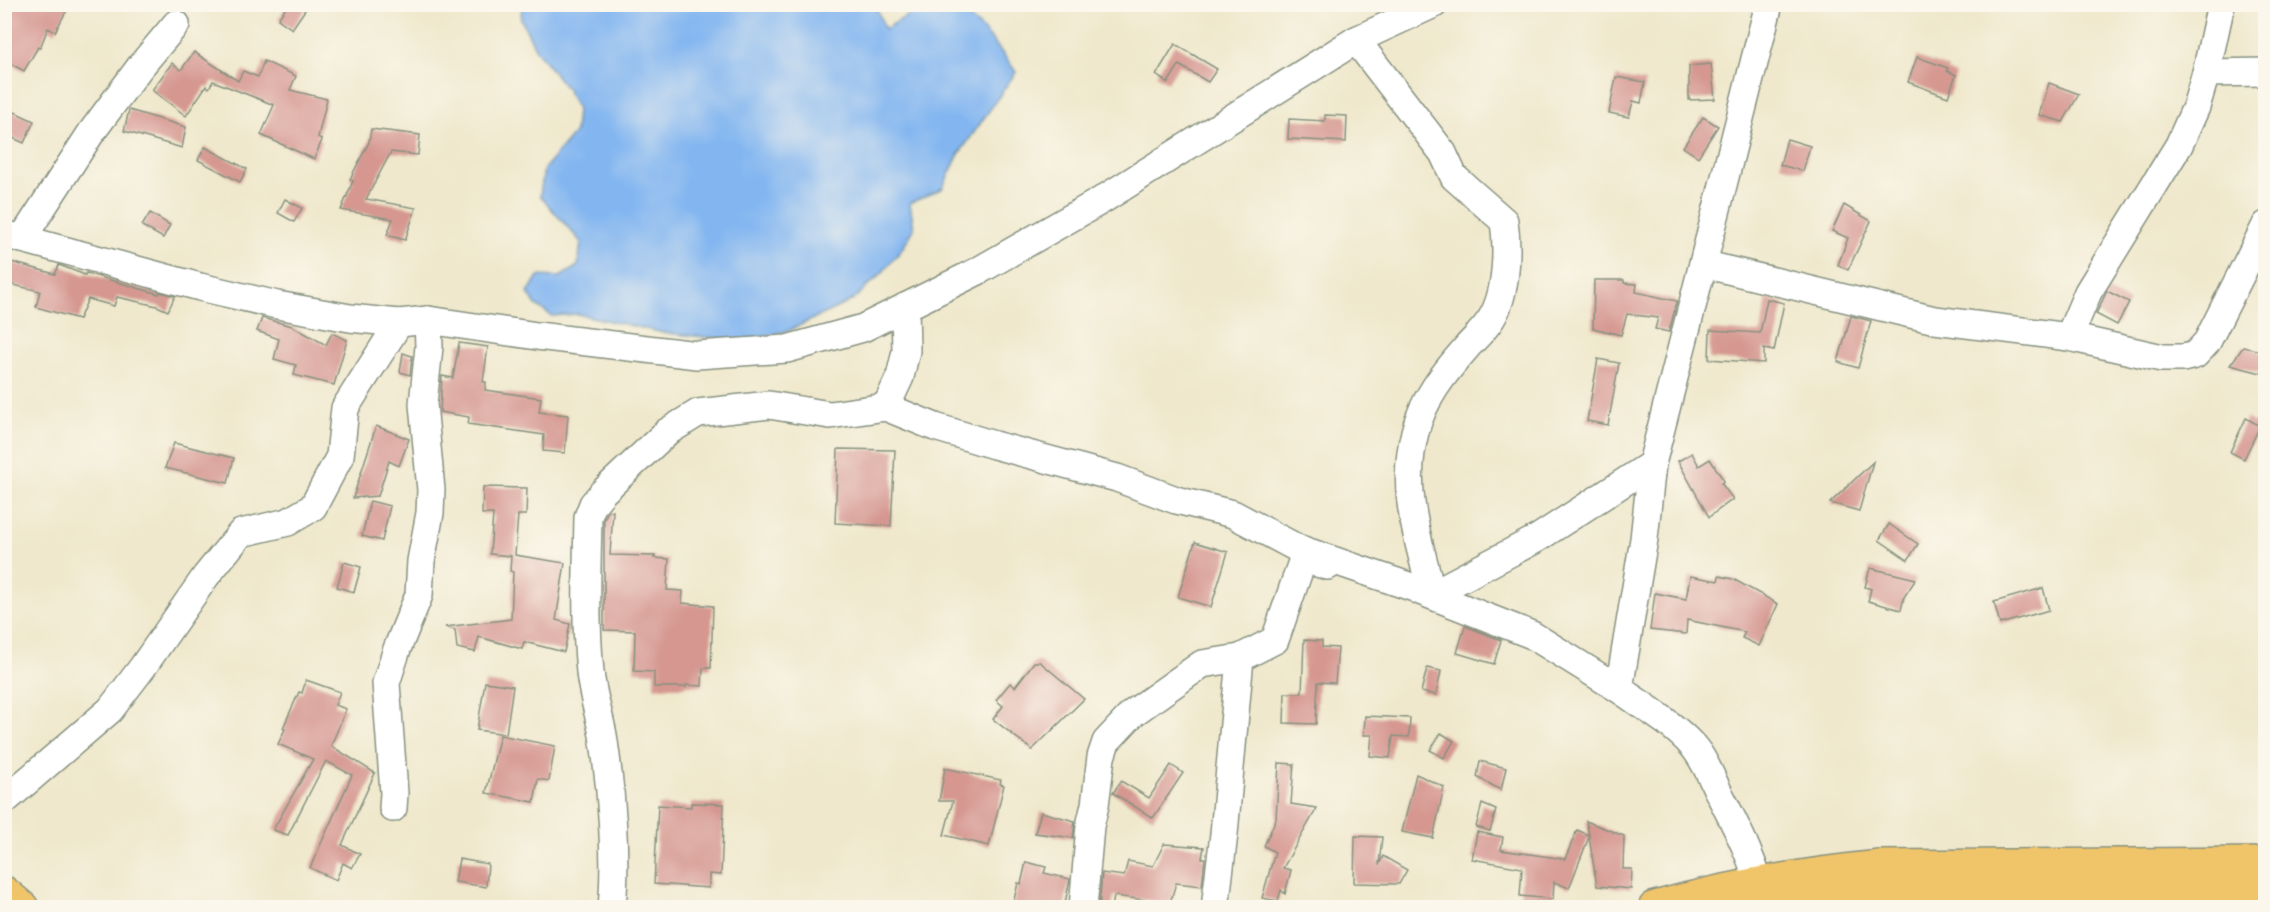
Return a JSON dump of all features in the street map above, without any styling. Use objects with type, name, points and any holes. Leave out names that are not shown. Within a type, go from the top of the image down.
[{"type":"main road","points":[[1761,901],[1816,873],[1880,867],[2265,864]]},
{"type":"main road","points":[[1655,908],[1704,894],[1761,901],[1903,890],[2104,899],[2265,889]]},
{"type":"main road","points":[[4,893],[22,908]]},
{"type":"street","points":[[176,24],[140,66],[13,237],[200,287],[277,305],[350,318],[399,323],[428,320],[537,336],[697,355],[787,349],[863,328],[978,271],[1102,200],[1356,40],[1434,4]]},
{"type":"street","points":[[1619,689],[1644,539],[1652,464],[1768,4]]},
{"type":"street","points":[[2069,337],[2088,292],[2179,145],[2196,107],[2222,4]]},
{"type":"street","points":[[1356,40],[1443,153],[1454,177],[1504,221],[1506,236],[1502,294],[1491,319],[1458,357],[1427,399],[1415,431],[1409,467],[1409,502],[1432,594]]},
{"type":"street","points":[[2206,73],[2265,72]]},
{"type":"street","points":[[1703,264],[1935,320],[2069,337],[2162,358],[2183,358],[2195,355],[2207,342],[2265,225]]},
{"type":"street","points":[[886,407],[900,377],[906,351],[905,307]]},
{"type":"street","points":[[393,808],[394,793],[386,683],[419,595],[421,561],[431,502],[423,404],[429,347],[428,320]]},
{"type":"street","points":[[4,801],[110,710],[206,576],[241,533],[288,522],[313,507],[340,456],[345,408],[399,323]]},
{"type":"street","points":[[612,908],[615,874],[609,789],[603,735],[590,674],[587,611],[588,517],[593,504],[666,432],[698,413],[769,405],[831,415],[886,407],[935,427],[994,446],[1117,478],[1176,500],[1233,514],[1297,548],[1432,594],[1532,636],[1619,689],[1692,745],[1705,765],[1742,839],[1761,901]]},
{"type":"street","points":[[1083,908],[1089,826],[1095,805],[1101,757],[1106,742],[1133,712],[1202,664],[1240,658],[1275,640],[1303,559],[1432,594],[1538,538],[1652,464]]},
{"type":"street","points":[[1215,908],[1240,658]]},
{"type":"water","points":[[522,4],[875,4],[885,29],[926,6],[944,5],[969,17],[980,27],[1016,72],[959,154],[942,189],[910,203],[914,229],[902,249],[882,273],[853,300],[788,331],[745,341],[664,333],[578,314],[552,316],[536,305],[528,293],[538,276],[560,277],[578,266],[581,242],[540,196],[544,169],[575,132],[577,109],[566,88],[536,50],[521,19]]},
{"type":"building","points":[[4,4],[70,4],[55,32],[48,28],[40,48],[38,47],[24,71],[4,60]]},
{"type":"building","points":[[288,4],[309,4],[292,29],[278,19]]},
{"type":"building","points":[[1175,44],[1217,69],[1208,82],[1179,65],[1168,83],[1156,75]]},
{"type":"building","points":[[194,52],[238,81],[243,71],[258,77],[264,61],[296,76],[290,90],[327,99],[318,137],[322,140],[314,159],[261,135],[274,105],[213,81],[209,88],[206,86],[186,116],[152,90],[172,63],[181,70]]},
{"type":"building","points":[[1917,57],[1948,68],[1947,71],[1956,75],[1948,97],[1908,82]]},
{"type":"building","points":[[1711,64],[1715,99],[1689,100],[1689,66]]},
{"type":"building","points":[[1616,77],[1645,82],[1641,103],[1633,101],[1629,117],[1609,113]]},
{"type":"building","points":[[2049,83],[2079,94],[2063,122],[2039,115]]},
{"type":"building","points":[[4,107],[34,121],[24,143],[4,134]]},
{"type":"building","points":[[129,110],[186,127],[182,148],[124,131]]},
{"type":"building","points":[[1325,115],[1347,116],[1346,142],[1288,139],[1289,119],[1325,121]]},
{"type":"building","points":[[1703,117],[1718,126],[1698,157],[1683,147]]},
{"type":"building","points":[[371,129],[420,135],[418,155],[391,152],[366,199],[416,208],[405,240],[387,235],[393,219],[341,210],[353,181],[350,179],[369,142]]},
{"type":"building","points":[[1787,139],[1810,146],[1803,171],[1780,165]]},
{"type":"building","points":[[205,147],[247,169],[240,182],[198,160]]},
{"type":"building","points":[[285,199],[302,208],[294,222],[278,213]]},
{"type":"building","points":[[1844,205],[1871,221],[1848,270],[1838,265],[1848,238],[1832,231]]},
{"type":"building","points":[[150,213],[170,225],[163,238],[142,226]]},
{"type":"building","points":[[4,260],[55,274],[59,265],[85,275],[86,273],[159,294],[160,292],[175,296],[168,311],[157,306],[117,297],[114,306],[88,299],[79,319],[36,307],[40,291],[4,283]]},
{"type":"building","points":[[1594,280],[1624,280],[1624,283],[1637,284],[1636,292],[1677,301],[1669,332],[1655,329],[1658,318],[1627,314],[1621,335],[1593,328]]},
{"type":"building","points":[[2107,291],[2129,302],[2117,325],[2096,314]]},
{"type":"building","points":[[1767,299],[1784,303],[1774,351],[1764,349],[1764,363],[1709,359],[1710,330],[1760,333]]},
{"type":"building","points":[[1851,316],[1871,321],[1858,368],[1838,362]]},
{"type":"building","points":[[262,318],[292,326],[326,345],[332,333],[347,340],[334,385],[294,375],[296,365],[274,359],[279,339],[257,331]]},
{"type":"building","points":[[459,343],[488,347],[483,382],[486,382],[485,390],[541,398],[539,412],[568,415],[565,453],[543,451],[544,435],[468,424],[469,417],[440,412],[442,376],[453,378]]},
{"type":"building","points":[[2243,347],[2265,352],[2265,374],[2230,365]]},
{"type":"building","points":[[403,353],[412,356],[410,375],[400,372]]},
{"type":"building","points":[[1598,359],[1619,363],[1608,425],[1587,421]]},
{"type":"building","points":[[2246,418],[2260,426],[2244,459],[2230,452]]},
{"type":"building","points":[[376,426],[409,439],[399,466],[389,461],[378,496],[353,498]]},
{"type":"building","points":[[174,443],[234,458],[228,483],[165,468]]},
{"type":"building","points":[[838,449],[895,450],[891,526],[835,523]]},
{"type":"building","points":[[1692,453],[1699,466],[1710,459],[1724,481],[1721,483],[1733,499],[1709,517],[1678,461]]},
{"type":"building","points":[[1873,462],[1859,511],[1830,503]]},
{"type":"building","points":[[483,487],[527,488],[526,515],[518,515],[515,555],[565,563],[556,620],[570,624],[564,652],[524,642],[522,649],[479,637],[475,652],[457,648],[455,630],[445,627],[511,619],[513,572],[510,571],[511,556],[490,554],[493,514],[482,514]]},
{"type":"building","points":[[370,501],[390,506],[382,541],[362,536]]},
{"type":"building","points":[[608,511],[613,511],[610,555],[655,556],[654,558],[669,559],[667,590],[683,591],[682,603],[713,606],[711,668],[703,668],[702,686],[654,687],[654,672],[634,671],[635,631],[604,630],[604,520]]},
{"type":"building","points":[[1889,524],[1918,544],[1908,560],[1879,540]]},
{"type":"building","points":[[1195,542],[1228,552],[1211,607],[1178,597]]},
{"type":"building","points":[[344,562],[361,567],[354,592],[337,587]]},
{"type":"building","points":[[1870,568],[1916,579],[1904,597],[1901,610],[1868,601],[1871,589],[1865,587]]},
{"type":"building","points":[[1690,576],[1718,581],[1719,576],[1733,579],[1778,604],[1759,646],[1742,638],[1745,632],[1687,620],[1686,634],[1650,630],[1655,593],[1686,599]]},
{"type":"building","points":[[2043,588],[2049,610],[2000,624],[1994,602]]},
{"type":"building","points":[[1465,626],[1501,640],[1494,664],[1457,653]]},
{"type":"building","points":[[1304,640],[1322,641],[1322,647],[1338,648],[1335,683],[1318,682],[1316,724],[1284,723],[1285,693],[1302,693]]},
{"type":"building","points":[[1034,662],[1040,662],[1084,699],[1032,750],[993,719],[1003,706],[996,700],[1010,683],[1015,687]]},
{"type":"building","points":[[1427,668],[1441,671],[1436,695],[1421,692]]},
{"type":"building","points":[[306,680],[340,692],[335,705],[346,709],[331,746],[375,773],[342,845],[360,854],[352,868],[343,863],[336,880],[310,868],[352,775],[326,761],[288,835],[273,830],[313,759],[278,744],[285,729],[283,728],[299,692],[302,693]]},
{"type":"building","points":[[485,682],[513,686],[506,734],[477,730]]},
{"type":"building","points":[[1365,716],[1410,718],[1409,737],[1393,736],[1390,758],[1370,756],[1372,735],[1364,735]]},
{"type":"building","points":[[1441,733],[1454,741],[1444,758],[1430,750]]},
{"type":"building","points":[[500,735],[555,746],[549,781],[538,779],[534,802],[486,793]]},
{"type":"building","points":[[1480,761],[1506,768],[1501,790],[1477,777]]},
{"type":"building","points":[[1279,763],[1294,764],[1291,804],[1317,808],[1283,868],[1291,870],[1285,894],[1281,890],[1278,901],[1262,898],[1275,852],[1264,846],[1276,819]]},
{"type":"building","points":[[1171,765],[1183,773],[1153,818],[1113,793],[1121,781],[1149,798]]},
{"type":"building","points":[[945,768],[1001,780],[1000,784],[1004,785],[989,846],[944,835],[953,801],[939,801]]},
{"type":"building","points":[[1416,774],[1444,787],[1433,838],[1402,832]]},
{"type":"building","points":[[691,803],[724,804],[721,875],[709,874],[709,888],[654,884],[658,805],[691,807]]},
{"type":"building","points":[[1482,804],[1496,810],[1490,831],[1476,827]]},
{"type":"building","points":[[1041,812],[1075,821],[1073,838],[1035,833]]},
{"type":"building","points":[[1586,821],[1624,836],[1623,869],[1632,869],[1631,889],[1597,886],[1589,837],[1569,888],[1554,882],[1553,899],[1520,896],[1522,868],[1472,859],[1477,832],[1503,837],[1501,850],[1565,859],[1577,830],[1589,835]]},
{"type":"building","points":[[1355,836],[1382,837],[1379,865],[1383,856],[1407,870],[1399,884],[1354,883]]},
{"type":"building","points":[[1164,844],[1204,847],[1202,886],[1176,883],[1170,903],[1114,896],[1112,908],[1099,908],[1102,873],[1124,876],[1128,861],[1153,866]]},
{"type":"building","points":[[459,859],[488,864],[486,887],[455,882]]},
{"type":"building","points":[[1026,862],[1046,867],[1044,873],[1070,879],[1064,908],[1012,908]]}]
